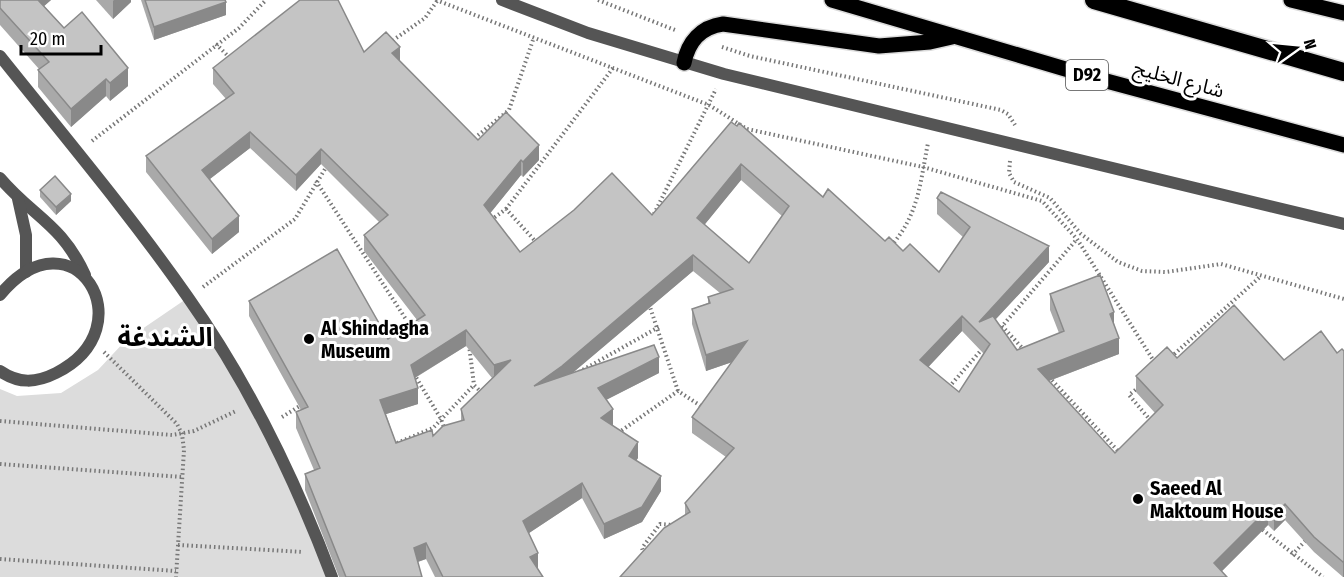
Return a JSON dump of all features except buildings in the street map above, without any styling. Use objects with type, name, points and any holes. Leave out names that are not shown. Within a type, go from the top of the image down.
[{"type":"highway","points":[[1094,0],[1344,72]]},
{"type":"main road","name":"شارع الخليج","points":[[832,0],[1121,85],[1344,145]]},
{"type":"main road","points":[[1291,0],[1344,13]]},
{"type":"main road","points":[[684,63],[695,38],[708,28],[723,24],[879,46],[930,42],[954,36]]},
{"type":"street","points":[[502,0],[588,33],[724,74],[1344,224]]},
{"type":"street","points":[[0,56],[189,297],[252,402],[287,468],[332,577]]},
{"type":"street","points":[[0,178],[18,199],[58,231],[97,295],[99,305],[99,316],[90,339],[74,362],[40,380],[18,380],[0,371]]},
{"type":"street","points":[[18,199],[26,235],[26,272]]},
{"type":"street","points":[[0,295],[26,272],[46,264],[67,265],[86,276]]},
{"type":"path","points":[[77,153],[252,17],[266,0]]},
{"type":"path","points":[[382,47],[417,24],[437,0],[709,105],[747,129],[923,167],[1042,201],[1077,239],[1158,369]]},
{"type":"path","points":[[463,147],[509,110],[534,37]]},
{"type":"path","points":[[216,44],[232,61]]},
{"type":"path","points":[[488,222],[506,209],[613,68]]},
{"type":"path","points":[[644,210],[652,218],[724,74]]},
{"type":"path","points":[[883,254],[905,230],[915,211],[932,124]]},
{"type":"path","points":[[189,297],[290,224],[300,214],[316,181],[332,159]]},
{"type":"path","points":[[316,181],[412,326],[406,333]]},
{"type":"path","points":[[506,209],[537,243]]},
{"type":"path","points":[[994,335],[1081,234]]},
{"type":"path","points":[[532,249],[545,236]]},
{"type":"path","points":[[360,248],[369,242]]},
{"type":"path","points":[[1166,361],[1261,275]]},
{"type":"path","points":[[392,296],[400,289]]},
{"type":"path","points":[[644,296],[654,310],[678,391],[704,408],[712,401]]},
{"type":"path","points":[[1232,302],[1239,311]]},
{"type":"path","points":[[1002,326],[1032,359]]},
{"type":"path","points":[[576,374],[659,327]]},
{"type":"path","points":[[90,339],[169,415],[182,434],[184,450],[176,577]]},
{"type":"path","points":[[468,339],[474,385],[490,400]]},
{"type":"path","points":[[948,388],[987,344]]},
{"type":"path","points":[[413,373],[441,419],[449,441]]},
{"type":"path","points":[[1047,375],[1120,453]]},
{"type":"path","points":[[1144,382],[1129,395],[1152,422],[1144,430]]},
{"type":"path","points":[[390,446],[433,428],[474,385]]},
{"type":"path","points":[[614,436],[678,391]]},
{"type":"path","points":[[1055,400],[1063,392]]},
{"type":"path","points":[[0,420],[182,434],[205,427],[252,402]]},
{"type":"path","points":[[266,427],[306,403]]},
{"type":"path","points":[[1112,462],[1128,446]]},
{"type":"path","points":[[0,464],[182,477]]},
{"type":"path","points":[[646,561],[642,548],[660,524],[674,525],[682,517]]},
{"type":"path","points":[[1254,524],[1323,577]]},
{"type":"path","points":[[1292,555],[1313,533]]},
{"type":"path","points":[[178,544],[323,554]]},
{"type":"path","points":[[0,559],[176,571]]},
{"type":"shaded area","points":[[189,297],[252,402],[332,577],[0,577],[0,389],[17,396],[61,393],[98,370],[126,340]]},
{"type":"place","name":"Al Shindagha Museum","points":[[309,339]]},
{"type":"place","name":"Saeed Al Maktoum House","points":[[1138,499]]},
{"type":"district","name":"الشندغة","points":[[165,337]]}]
